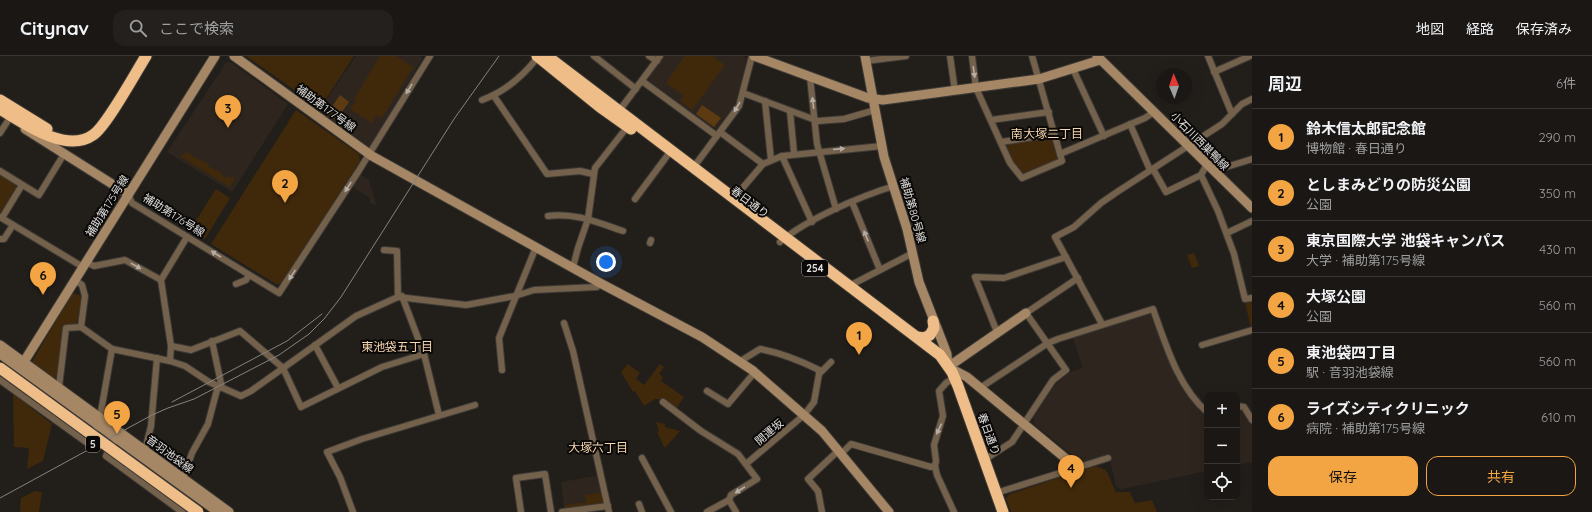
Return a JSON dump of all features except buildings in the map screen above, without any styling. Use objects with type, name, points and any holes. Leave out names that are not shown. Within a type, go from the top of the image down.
[{"type":"highway","points":[[0,100],[62,136],[77,138],[96,130],[141,56]]},
{"type":"highway","points":[[0,109],[29,127],[63,140],[84,140],[96,130],[146,56]]},
{"type":"highway","name":"春日通り","points":[[545,57],[619,111],[629,124],[667,156],[849,286],[940,354],[954,378],[1003,512]]},
{"type":"highway","name":"春日通り","points":[[545,57],[600,107],[629,124],[734,198],[783,240],[928,355],[948,367]]},
{"type":"highway","points":[[917,337],[924,338],[930,335],[934,328],[934,321]]},
{"type":"highway","name":"5","points":[[0,368],[198,512]]},
{"type":"highway","name":"5","points":[[0,380],[183,512]]},
{"type":"street","name":"補助第175号線","points":[[19,365],[75,280],[215,56]]},
{"type":"street","name":"補助第177号線","points":[[234,56],[369,154],[407,177],[702,337],[754,372],[804,415],[840,452],[889,512]]},
{"type":"street","points":[[369,154],[430,56]]},
{"type":"street","points":[[594,56],[636,89]]},
{"type":"street","points":[[619,111],[659,59],[649,56]]},
{"type":"street","points":[[693,168],[739,106],[753,56],[873,100],[955,91],[1039,79],[1073,69],[1099,58]]},
{"type":"street","points":[[865,59],[906,56]]},
{"type":"street","points":[[950,56],[955,91]]},
{"type":"street","points":[[972,56],[976,88],[1010,164],[1022,178],[1062,161],[1032,56]]},
{"type":"street","points":[[1208,56],[1232,114]]},
{"type":"street","points":[[1214,72],[1250,56]]},
{"type":"street","points":[[482,100],[494,96],[517,81],[545,57]]},
{"type":"street","name":"小石川西巣鴨線","points":[[1099,58],[1252,208]]},
{"type":"street","name":"補助第80号線","points":[[865,59],[882,146],[913,253],[919,282],[947,354],[948,367]]},
{"type":"street","points":[[1073,69],[1104,136]]},
{"type":"street","points":[[810,77],[819,151],[836,209]]},
{"type":"street","points":[[642,82],[763,164]]},
{"type":"street","points":[[743,93],[818,121],[844,119],[875,110]]},
{"type":"street","points":[[494,96],[547,174],[580,171],[593,174]]},
{"type":"street","points":[[1102,324],[1055,237],[1074,227],[1101,203],[1152,169],[1189,147],[1222,124],[1242,104],[1252,99]]},
{"type":"street","points":[[765,101],[771,160]]},
{"type":"street","points":[[790,111],[794,153]]},
{"type":"street","points":[[991,120],[1049,112]]},
{"type":"street","points":[[1060,154],[1104,136],[1154,112]]},
{"type":"street","name":"補助第176号線","points":[[0,114],[128,194],[132,203],[279,293],[369,154]]},
{"type":"street","points":[[0,133],[9,119]]},
{"type":"street","points":[[573,267],[588,219],[595,168],[629,124]]},
{"type":"street","points":[[1130,124],[1152,169],[1166,192],[1201,175],[1206,164]]},
{"type":"street","points":[[1001,142],[1054,134]]},
{"type":"street","points":[[734,198],[763,164],[782,156],[794,153],[882,146]]},
{"type":"street","points":[[0,171],[39,195],[64,154]]},
{"type":"street","points":[[635,199],[667,156]]},
{"type":"street","points":[[782,156],[812,222]]},
{"type":"street","points":[[1216,173],[1223,168],[1252,159]]},
{"type":"street","points":[[1201,175],[1227,233],[1234,254],[1245,299],[1252,298]]},
{"type":"street","points":[[22,184],[1,218],[84,265],[94,266],[125,260],[161,280]]},
{"type":"street","points":[[783,240],[836,209],[894,186]]},
{"type":"street","points":[[852,202],[880,270]]},
{"type":"street","points":[[548,216],[561,214],[588,219],[624,231]]},
{"type":"street","points":[[1227,233],[1252,221]]},
{"type":"street","points":[[0,239],[4,239],[12,225]]},
{"type":"street","points":[[170,361],[172,346],[161,280],[187,237]]},
{"type":"street","points":[[502,370],[499,338],[536,247]]},
{"type":"street","points":[[384,250],[397,251],[400,296],[424,354],[439,415]]},
{"type":"street","points":[[849,286],[913,253]]},
{"type":"street","points":[[997,332],[975,277],[1004,278],[1066,257]]},
{"type":"street","points":[[236,284],[246,280],[249,275]]},
{"type":"street","points":[[948,367],[1078,278]]},
{"type":"street","points":[[75,280],[82,285],[85,296],[81,327]]},
{"type":"street","points":[[59,387],[66,328],[81,327],[112,349],[170,361],[185,366],[220,387],[241,396],[251,391],[356,316],[400,296],[466,305],[515,296],[534,290],[597,287],[600,283]]},
{"type":"street","points":[[980,388],[1048,344],[1102,324],[1153,309],[1166,350],[1184,382],[1204,408]]},
{"type":"street","points":[[984,460],[1012,442],[1052,380],[1066,370],[1026,313]]},
{"type":"street","points":[[562,512],[609,509],[573,351],[564,323]]},
{"type":"street","points":[[1202,345],[1252,330]]},
{"type":"street","points":[[172,346],[190,350],[240,331],[282,368],[302,407],[382,367],[424,354]]},
{"type":"street","points":[[183,478],[192,453],[208,424],[220,387],[212,341]]},
{"type":"street","name":"音羽池袋線","points":[[0,345],[19,365],[65,399],[145,450],[229,512]]},
{"type":"street","points":[[314,345],[338,388]]},
{"type":"street","points":[[19,365],[0,380],[86,442],[99,421],[112,349]]},
{"type":"street","points":[[739,362],[760,349],[781,353],[798,359],[819,370],[819,374],[831,362]]},
{"type":"street","name":"音羽池袋線","points":[[0,354],[59,387],[99,421],[118,440],[218,512]]},
{"type":"street","points":[[145,450],[151,426],[157,358]]},
{"type":"street","points":[[948,367],[961,372],[1076,467]]},
{"type":"street","points":[[707,391],[728,404],[754,372]]},
{"type":"street","name":"開運坂","points":[[746,464],[804,415],[814,402],[819,374]]},
{"type":"street","points":[[954,378],[946,383],[939,391],[943,416],[934,444],[937,475],[954,512]]},
{"type":"street","points":[[51,417],[65,399]]},
{"type":"street","points":[[663,402],[695,427],[738,454],[757,479],[732,496],[729,500],[706,512]]},
{"type":"street","points":[[353,512],[340,478],[327,452],[362,439],[475,405]]},
{"type":"street","points":[[1240,406],[1244,407],[1252,420]]},
{"type":"street","points":[[118,440],[111,444],[106,456],[183,512],[194,494]]},
{"type":"street","points":[[822,512],[818,491],[808,479],[851,444],[931,467],[935,466]]},
{"type":"street","points":[[642,458],[671,512]]},
{"type":"street","points":[[996,493],[1108,458]]},
{"type":"street","points":[[521,512],[516,478],[545,474],[551,512]]},
{"type":"street","points":[[729,500],[736,512]]},
{"type":"street","points":[[639,504],[642,512]]},
{"type":"shaded area","points":[[246,56],[354,56],[320,108]]},
{"type":"shaded area","points":[[356,56],[421,56],[422,59],[370,147],[367,147],[318,112]]},
{"type":"shaded area","points":[[380,56],[396,56],[413,67],[382,118],[377,115],[372,123],[350,109],[356,101],[354,99]]},
{"type":"shaded area","points":[[663,56],[743,56],[747,59],[737,102],[717,128],[712,129],[649,82],[648,78]]},
{"type":"shaded area","points":[[685,56],[712,56],[725,65],[692,110],[680,101],[684,96],[666,83]]},
{"type":"shaded area","points":[[230,62],[288,104],[232,192],[167,152],[226,63]]},
{"type":"shaded area","points":[[340,95],[349,102],[336,120],[327,114]]},
{"type":"shaded area","points":[[702,105],[721,118],[714,127],[696,114]]},
{"type":"shaded area","points":[[296,110],[359,154],[360,161],[281,284],[276,284],[211,244]]},
{"type":"shaded area","points":[[1050,138],[1054,141],[1058,157],[1055,161],[1026,174],[1022,173],[1012,162],[1006,148],[1008,144]]},
{"type":"shaded area","points":[[188,152],[190,155],[192,154],[193,157],[197,158],[198,160],[200,159],[208,164],[208,166],[222,173],[221,175],[226,178],[228,176],[231,178],[236,176],[230,187],[180,156]]},
{"type":"shaded area","points":[[0,174],[16,184],[17,188],[3,212],[0,212]]},
{"type":"shaded area","points":[[360,175],[369,180],[376,205],[370,203],[370,198],[352,187]]},
{"type":"shaded area","points":[[216,189],[230,198],[205,239],[190,230]]},
{"type":"shaded area","points":[[1194,253],[1199,266],[1192,268],[1187,255]]},
{"type":"shaded area","points":[[72,293],[82,296],[80,318],[74,325],[64,326],[62,330],[59,376],[54,379],[32,362]]},
{"type":"shaded area","points":[[1252,299],[1252,328],[1251,329],[1245,302]]},
{"type":"shaded area","points":[[1149,312],[1153,314],[1164,349],[1187,389],[1204,411],[1204,472],[1121,489],[1116,486],[1109,456],[1081,462],[1035,425],[1033,418],[1055,385],[1070,372],[1083,368],[1073,338],[1074,335]]},
{"type":"shaded area","points":[[628,364],[640,373],[636,379],[644,385],[660,364],[664,367],[659,374],[663,377],[661,381],[684,397],[676,409],[666,400],[655,399],[644,406],[635,391],[633,392],[621,372]]},
{"type":"shaded area","points":[[13,394],[52,424],[43,461],[27,469],[29,448],[14,447]]},
{"type":"shaded area","points":[[1240,411],[1244,412],[1252,425],[1252,462],[1240,464]]},
{"type":"shaded area","points":[[656,422],[665,424],[665,427],[680,431],[666,447],[664,447],[657,432],[659,431]]},
{"type":"shaded area","points":[[1095,466],[1106,470],[1116,492],[1130,492],[1135,503],[1152,500],[1157,512],[1011,512],[1006,498],[1010,494]]},
{"type":"shaded area","points":[[601,475],[605,492],[585,496],[586,502],[564,505],[561,482]]},
{"type":"shaded area","points":[[35,491],[42,492],[39,512],[20,512],[21,498]]},
{"type":"shaded area","points":[[605,492],[608,505],[565,511],[564,505],[586,502],[585,495]]},
{"type":"tram line","points":[[0,498],[152,415],[194,399],[279,355],[309,334],[324,319],[341,297],[454,119],[499,56]]},
{"type":"tram line","points":[[172,402],[287,341],[322,314]]},
{"type":"place","name":"東京国際大学 池袋キャンパス","points":[[228,128]]},
{"type":"place","name":"としまみどりの防災公園","points":[[285,203]]},
{"type":"place","name":"ライズシティクリニック","points":[[43,295]]},
{"type":"place","name":"鈴木信太郎記念館","points":[[859,355]]},
{"type":"place","name":"東池袋四丁目","points":[[117,434]]},
{"type":"place","name":"大塚公園","points":[[1071,488]]},
{"type":"district","name":"南大塚二丁目","points":[[1047,133]]},
{"type":"district","name":"東池袋五丁目","points":[[397,346]]},
{"type":"district","name":"大塚六丁目","points":[[598,447]]}]
